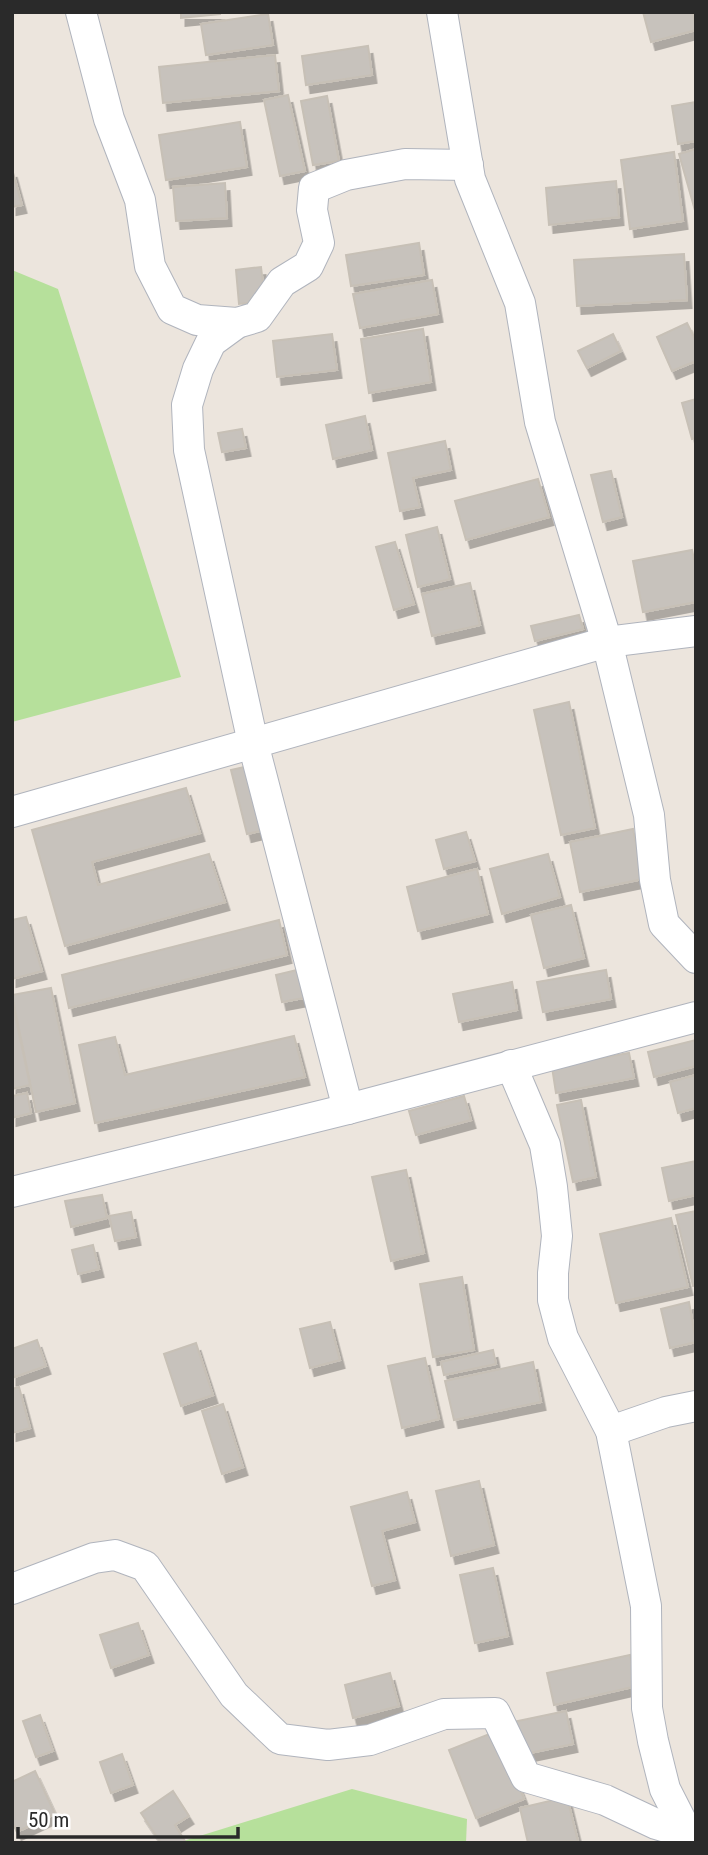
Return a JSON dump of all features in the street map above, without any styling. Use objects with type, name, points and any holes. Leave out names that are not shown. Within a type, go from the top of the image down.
[{"type":"street","points":[[81,12],[109,119],[140,200],[150,266],[172,309],[197,320],[237,323]]},
{"type":"street","points":[[442,12],[470,179],[520,303],[540,422],[607,642],[649,815],[655,880],[664,924],[696,958]]},
{"type":"street","points":[[348,1109],[253,743],[189,450],[187,405],[198,369],[211,342],[237,323],[257,317],[282,282],[308,267],[319,243],[312,210],[314,188],[346,175],[405,164],[468,164]]},
{"type":"street","points":[[12,812],[607,642],[696,631]]},
{"type":"street","points":[[12,1192],[348,1109],[696,1017]]},
{"type":"street","points":[[511,1065],[545,1145],[557,1236],[553,1273],[554,1300],[563,1338],[611,1431],[646,1606],[645,1662],[649,1719],[665,1788],[692,1836]]},
{"type":"street","points":[[611,1431],[666,1412],[696,1406]]},
{"type":"street","points":[[12,1589],[94,1558],[115,1555],[145,1566],[234,1695],[280,1739],[328,1745],[370,1740],[444,1714],[495,1713],[526,1777],[606,1800],[656,1824],[692,1836]]},
{"type":"green space","points":[[12,270],[58,289],[181,677],[12,722]]},
{"type":"green space","points":[[352,1789],[467,1819],[466,1843],[177,1843]]},
{"type":"building","points":[[181,12],[220,12],[220,14],[181,18]]},
{"type":"building","points":[[643,12],[693,12],[696,30],[651,42]]},
{"type":"building","points":[[268,14],[273,45],[206,55],[201,24]]},
{"type":"building","points":[[368,46],[372,75],[306,85],[302,56]]},
{"type":"building","points":[[275,55],[279,91],[163,103],[159,67]]},
{"type":"building","points":[[288,95],[305,171],[280,176],[264,100]]},
{"type":"building","points":[[327,96],[339,161],[313,165],[301,101]]},
{"type":"building","points":[[696,102],[696,141],[678,144],[672,106]]},
{"type":"building","points":[[240,122],[247,167],[166,180],[159,135]]},
{"type":"building","points":[[696,149],[696,214],[679,154]]},
{"type":"building","points":[[674,152],[683,221],[630,229],[621,160]]},
{"type":"building","points":[[12,169],[22,205],[12,207]]},
{"type":"building","points":[[616,181],[619,217],[549,225],[546,188]]},
{"type":"building","points":[[225,183],[227,218],[176,221],[173,187]]},
{"type":"building","points":[[419,243],[424,275],[351,286],[346,255]]},
{"type":"building","points":[[684,254],[687,300],[577,306],[574,260]]},
{"type":"building","points":[[261,267],[265,301],[239,304],[236,270]]},
{"type":"building","points":[[432,280],[438,314],[360,328],[353,294]]},
{"type":"building","points":[[687,323],[696,341],[696,361],[672,371],[657,337]]},
{"type":"building","points":[[423,329],[431,382],[369,393],[361,339]]},
{"type":"building","points":[[332,334],[337,370],[277,377],[273,341]]},
{"type":"building","points":[[613,334],[621,351],[587,368],[578,351]]},
{"type":"building","points":[[696,399],[696,438],[692,439],[682,403]]},
{"type":"building","points":[[365,416],[372,450],[333,459],[326,425]]},
{"type":"building","points":[[242,429],[246,448],[222,452],[218,433]]},
{"type":"building","points":[[445,441],[451,470],[413,478],[420,507],[400,511],[388,453]]},
{"type":"building","points":[[611,471],[622,517],[603,522],[591,475]]},
{"type":"building","points":[[538,479],[549,517],[466,540],[455,501]]},
{"type":"building","points":[[437,527],[450,579],[418,587],[406,535]]},
{"type":"building","points":[[395,542],[414,604],[394,610],[376,547]]},
{"type":"building","points":[[692,550],[696,568],[696,602],[643,612],[633,561]]},
{"type":"building","points":[[470,583],[480,625],[432,636],[422,594]]},
{"type":"building","points":[[579,615],[583,629],[535,641],[531,626]]},
{"type":"building","points":[[569,702],[595,828],[561,835],[534,710]]},
{"type":"building","points":[[249,766],[264,830],[247,834],[231,770]]},
{"type":"building","points":[[186,788],[200,833],[92,862],[98,885],[209,854],[225,902],[65,946],[32,830]]},
{"type":"building","points":[[633,829],[643,879],[580,892],[570,842]]},
{"type":"building","points":[[466,832],[475,861],[444,869],[436,840]]},
{"type":"building","points":[[548,854],[560,897],[502,914],[490,869]]},
{"type":"building","points":[[477,869],[488,914],[418,931],[407,887]]},
{"type":"building","points":[[571,905],[584,958],[544,968],[531,915]]},
{"type":"building","points":[[26,917],[42,971],[12,979],[12,920]]},
{"type":"building","points":[[279,920],[287,955],[69,1008],[62,975]]},
{"type":"building","points":[[297,970],[304,998],[282,1002],[276,975]]},
{"type":"building","points":[[606,970],[611,999],[543,1012],[537,982]]},
{"type":"building","points":[[512,982],[517,1010],[459,1022],[453,994]]},
{"type":"building","points":[[51,988],[75,1103],[36,1112],[12,995]]},
{"type":"building","points":[[12,1001],[30,1085],[12,1089]]},
{"type":"building","points":[[294,1036],[305,1077],[95,1123],[79,1045],[115,1037],[125,1075]]},
{"type":"building","points":[[696,1040],[696,1066],[654,1077],[648,1052]]},
{"type":"building","points":[[629,1053],[634,1078],[556,1093],[552,1067]]},
{"type":"building","points":[[696,1075],[696,1108],[678,1113],[670,1082]]},
{"type":"building","points":[[27,1093],[31,1113],[12,1118],[12,1096]]},
{"type":"building","points":[[464,1096],[471,1120],[416,1135],[409,1111]]},
{"type":"building","points":[[581,1100],[596,1177],[573,1182],[557,1105]]},
{"type":"building","points":[[696,1161],[696,1195],[669,1201],[662,1168]]},
{"type":"building","points":[[406,1170],[424,1253],[391,1261],[372,1177]]},
{"type":"building","points":[[102,1195],[107,1218],[71,1227],[65,1201]]},
{"type":"building","points":[[696,1211],[696,1285],[693,1286],[676,1215]]},
{"type":"building","points":[[131,1212],[136,1237],[115,1241],[109,1216]]},
{"type":"building","points":[[671,1218],[688,1287],[616,1303],[600,1234]]},
{"type":"building","points":[[93,1245],[99,1269],[78,1274],[72,1250]]},
{"type":"building","points":[[462,1277],[474,1350],[433,1357],[420,1284]]},
{"type":"building","points":[[689,1302],[696,1342],[670,1348],[661,1309]]},
{"type":"building","points":[[330,1322],[340,1360],[310,1368],[300,1329]]},
{"type":"building","points":[[37,1340],[46,1366],[12,1378],[12,1349]]},
{"type":"building","points":[[196,1343],[213,1395],[181,1406],[164,1354]]},
{"type":"building","points":[[493,1350],[496,1364],[444,1375],[441,1362]]},
{"type":"building","points":[[425,1358],[439,1419],[402,1428],[388,1366]]},
{"type":"building","points":[[533,1362],[541,1402],[454,1420],[445,1381]]},
{"type":"building","points":[[19,1387],[30,1428],[12,1433],[12,1389]]},
{"type":"building","points":[[223,1404],[243,1467],[222,1474],[202,1411]]},
{"type":"building","points":[[479,1481],[494,1545],[451,1556],[436,1491]]},
{"type":"building","points":[[407,1492],[415,1522],[382,1531],[395,1580],[372,1586],[351,1507]]},
{"type":"building","points":[[493,1568],[508,1636],[475,1643],[460,1575]]},
{"type":"building","points":[[138,1623],[149,1655],[111,1668],[100,1635]]},
{"type":"building","points":[[630,1655],[637,1686],[554,1705],[547,1673]]},
{"type":"building","points":[[390,1673],[399,1706],[353,1718],[345,1685]]},
{"type":"building","points":[[566,1711],[573,1744],[520,1755],[513,1722]]},
{"type":"building","points":[[40,1715],[53,1751],[36,1757],[23,1721]]},
{"type":"building","points":[[497,1731],[524,1799],[476,1818],[449,1750]]},
{"type":"building","points":[[122,1754],[133,1785],[111,1793],[100,1762]]},
{"type":"building","points":[[35,1771],[55,1814],[17,1832],[12,1822],[12,1782]]},
{"type":"building","points":[[173,1791],[189,1816],[175,1825],[186,1843],[161,1843],[141,1813]]},
{"type":"building","points":[[567,1797],[578,1841],[528,1843],[520,1808]]}]
